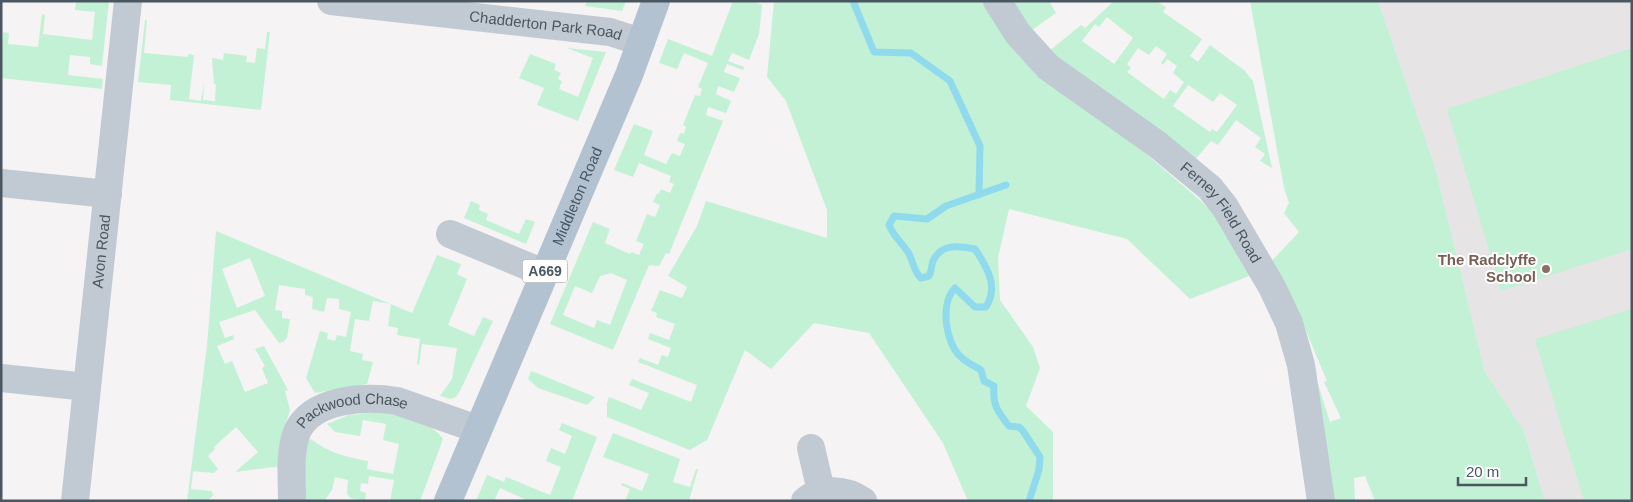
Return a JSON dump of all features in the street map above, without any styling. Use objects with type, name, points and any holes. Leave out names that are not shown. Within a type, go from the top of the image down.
[{"type":"main road","name":"Middleton Road","points":[[448,501],[641,42],[656,1]]},
{"type":"street","name":"Avon Road","points":[[75,501],[128,1]]},
{"type":"street","name":"Chadderton Park Road","points":[[331,1],[610,32],[641,42]]},
{"type":"street","name":"Ferney Field Road","points":[[997,1],[1018,34],[1048,66],[1158,145],[1210,188],[1225,207],[1272,287],[1289,323],[1301,365],[1321,501]]},
{"type":"street","points":[[1,183],[108,194]]},
{"type":"street","points":[[450,234],[544,273]]},
{"type":"street","points":[[1,378],[87,387]]},
{"type":"street","name":"Packwood Chase","points":[[292,501],[294,444],[298,430],[311,415],[326,407],[362,399],[384,399],[412,406],[477,429]]},
{"type":"street","points":[[811,448],[813,496],[839,492],[855,496],[863,501]]},
{"type":"shaded area","name":"The Radclyffe School","points":[[1378,1],[1632,1],[1632,501],[1545,501],[1524,431],[1485,372],[1435,167]]},
{"type":"green space","points":[[76,1],[109,1],[102,66],[90,64],[90,57],[70,55],[68,75],[103,79],[102,89],[1,78],[3,32],[9,33],[8,44],[38,47],[42,14],[45,15],[43,34],[92,40],[95,12],[75,10]]},
{"type":"green space","points":[[587,1],[626,1],[622,11],[585,6]]},
{"type":"green space","points":[[733,1],[753,1],[762,5],[759,34],[749,60],[732,53],[728,61],[744,67],[743,70],[727,64],[724,72],[740,78],[734,92],[718,86],[716,94],[731,101],[726,113],[708,107],[706,115],[723,121],[669,254],[666,253],[659,266],[649,265],[613,350],[550,324],[593,222],[610,229],[605,243],[630,254],[632,252],[639,255],[644,244],[636,241],[647,214],[655,217],[660,205],[653,202],[657,193],[659,194],[661,189],[670,193],[674,184],[669,182],[671,176],[639,163],[633,177],[614,170],[634,124],[653,131],[644,155],[666,164],[672,153],[680,156],[685,144],[677,141],[680,133],[684,134],[686,127],[683,125],[695,95],[700,96],[702,89],[698,87],[708,63],[684,53],[677,69],[659,63],[668,39],[712,56]],"holes":[[[611,273],[627,280],[610,325],[597,320],[594,328],[563,315],[575,286],[592,293],[600,276]]]},
{"type":"green space","points":[[774,1],[985,1],[1109,122],[1202,202],[1227,227],[1257,273],[1190,299],[1127,239],[1009,209],[998,258],[1000,300],[1033,347],[1040,368],[1026,406],[1053,432],[1053,501],[968,501],[943,443],[869,333],[814,323],[771,369],[745,350],[707,440],[690,450],[607,417],[609,397],[641,410],[649,393],[629,385],[632,379],[691,402],[697,385],[638,362],[640,358],[658,365],[662,355],[668,357],[671,348],[648,339],[650,333],[669,340],[675,324],[656,317],[657,313],[651,311],[660,290],[682,298],[687,287],[668,276],[697,226],[706,201],[827,238],[827,210],[786,101],[767,77]]},
{"type":"green space","points":[[1008,1],[1049,1],[1056,13],[1032,30]]},
{"type":"green space","points":[[1114,1],[1156,1],[1166,7],[1163,12],[1202,39],[1190,56],[1198,62],[1210,45],[1245,71],[1253,81],[1272,168],[1260,161],[1265,154],[1255,147],[1261,138],[1236,120],[1218,145],[1211,141],[1195,160],[1048,52],[1081,25],[1085,28]],"holes":[[[1107,17],[1133,38],[1114,64],[1082,41],[1095,24],[1099,27]],[[1156,46],[1167,54],[1161,63],[1163,65],[1167,59],[1177,66],[1173,73],[1184,82],[1176,94],[1170,90],[1164,99],[1127,72],[1131,68],[1127,64],[1138,48],[1149,55]],[[1188,85],[1213,102],[1220,93],[1237,105],[1217,132],[1212,129],[1210,132],[1173,106]]]},
{"type":"green space","points":[[1250,1],[1378,1],[1435,167],[1485,372],[1524,431],[1545,501],[1375,501],[1365,476],[1354,478],[1355,501],[1330,501],[1313,385],[1318,384],[1330,422],[1341,418],[1324,382],[1327,381],[1301,319],[1268,265],[1299,232],[1284,213],[1289,203],[1284,188]]},
{"type":"green space","points":[[145,20],[147,20],[144,53],[188,57],[188,54],[194,55],[189,99],[201,101],[204,82],[203,100],[215,101],[216,84],[214,84],[212,58],[223,60],[224,53],[247,56],[246,62],[255,63],[257,48],[265,49],[267,32],[270,32],[261,110],[170,100],[171,85],[138,82]]},
{"type":"green space","points":[[567,48],[606,52],[578,121],[537,105],[544,88],[519,78],[530,54],[556,64],[554,70],[561,73],[558,79],[562,81],[559,89],[578,97],[593,58]]},
{"type":"green space","points":[[1632,48],[1632,249],[1501,291],[1447,109]]},
{"type":"green space","points":[[471,201],[480,205],[479,210],[488,214],[486,220],[519,234],[526,219],[535,222],[526,244],[464,218]]},
{"type":"green space","points":[[216,231],[390,304],[373,301],[369,321],[355,319],[350,351],[363,354],[362,360],[373,362],[367,384],[315,393],[306,378],[320,331],[328,333],[327,339],[335,341],[337,335],[346,337],[351,312],[339,309],[339,299],[327,298],[324,312],[312,309],[313,297],[305,295],[305,289],[279,285],[275,310],[282,311],[282,318],[290,319],[287,338],[279,343],[255,310],[219,322],[225,338],[233,335],[234,339],[217,346],[225,364],[232,361],[245,392],[268,383],[262,368],[265,366],[255,349],[264,346],[288,390],[285,391],[290,410],[282,436],[282,466],[235,472],[258,452],[236,427],[214,447],[215,449],[208,456],[218,469],[214,473],[193,471],[191,489],[211,491],[214,495],[207,501],[187,501],[207,346]],"holes":[[[250,258],[265,296],[237,308],[222,269]]]},
{"type":"green space","points":[[437,255],[461,264],[457,274],[467,279],[448,325],[474,336],[483,317],[493,321],[461,389],[456,397],[450,399],[440,396],[452,379],[457,348],[422,344],[419,365],[417,364],[420,339],[397,335],[398,328],[388,326],[391,304],[412,313]]},
{"type":"green space","points":[[1632,309],[1632,501],[1584,501],[1535,339]]},
{"type":"green space","points":[[531,371],[595,397],[587,405],[538,388],[528,379]]},
{"type":"green space","points":[[379,412],[423,423],[443,439],[420,501],[390,501],[394,480],[369,476],[368,484],[361,483],[360,491],[366,493],[365,500],[350,498],[347,494],[348,480],[335,477],[332,490],[325,500],[305,501],[299,478],[307,443],[311,439],[324,448],[338,454],[368,461],[367,469],[393,474],[399,444],[383,440],[386,424],[363,420],[360,436],[335,432],[327,424],[349,415]]},
{"type":"green space","points":[[562,423],[597,437],[572,501],[529,501],[500,488],[494,501],[476,501],[487,475],[504,482],[506,477],[550,495],[561,467],[546,461],[551,448],[565,454],[572,436],[559,430]]},
{"type":"green space","points":[[613,433],[680,459],[673,482],[690,487],[696,469],[698,469],[689,501],[625,501],[630,489],[621,485],[622,483],[642,491],[649,474],[603,457]]},
{"type":"waterway","points":[[853,1],[874,52],[911,53],[950,81],[980,146],[979,195]]},
{"type":"waterway","points":[[1006,185],[946,206],[927,219],[894,216],[889,225],[909,254],[915,270],[921,278],[929,276],[936,255],[951,247],[975,249],[984,263],[991,284],[990,299],[986,307],[975,307],[955,288],[947,303],[946,323],[951,342],[956,351],[961,357],[981,370],[984,381],[994,386],[995,403],[1002,417],[1009,426],[1019,427],[1023,431],[1040,457],[1039,470],[1029,501]]},
{"type":"place","name":"The Radclyffe School","points":[[1546,269]]}]
